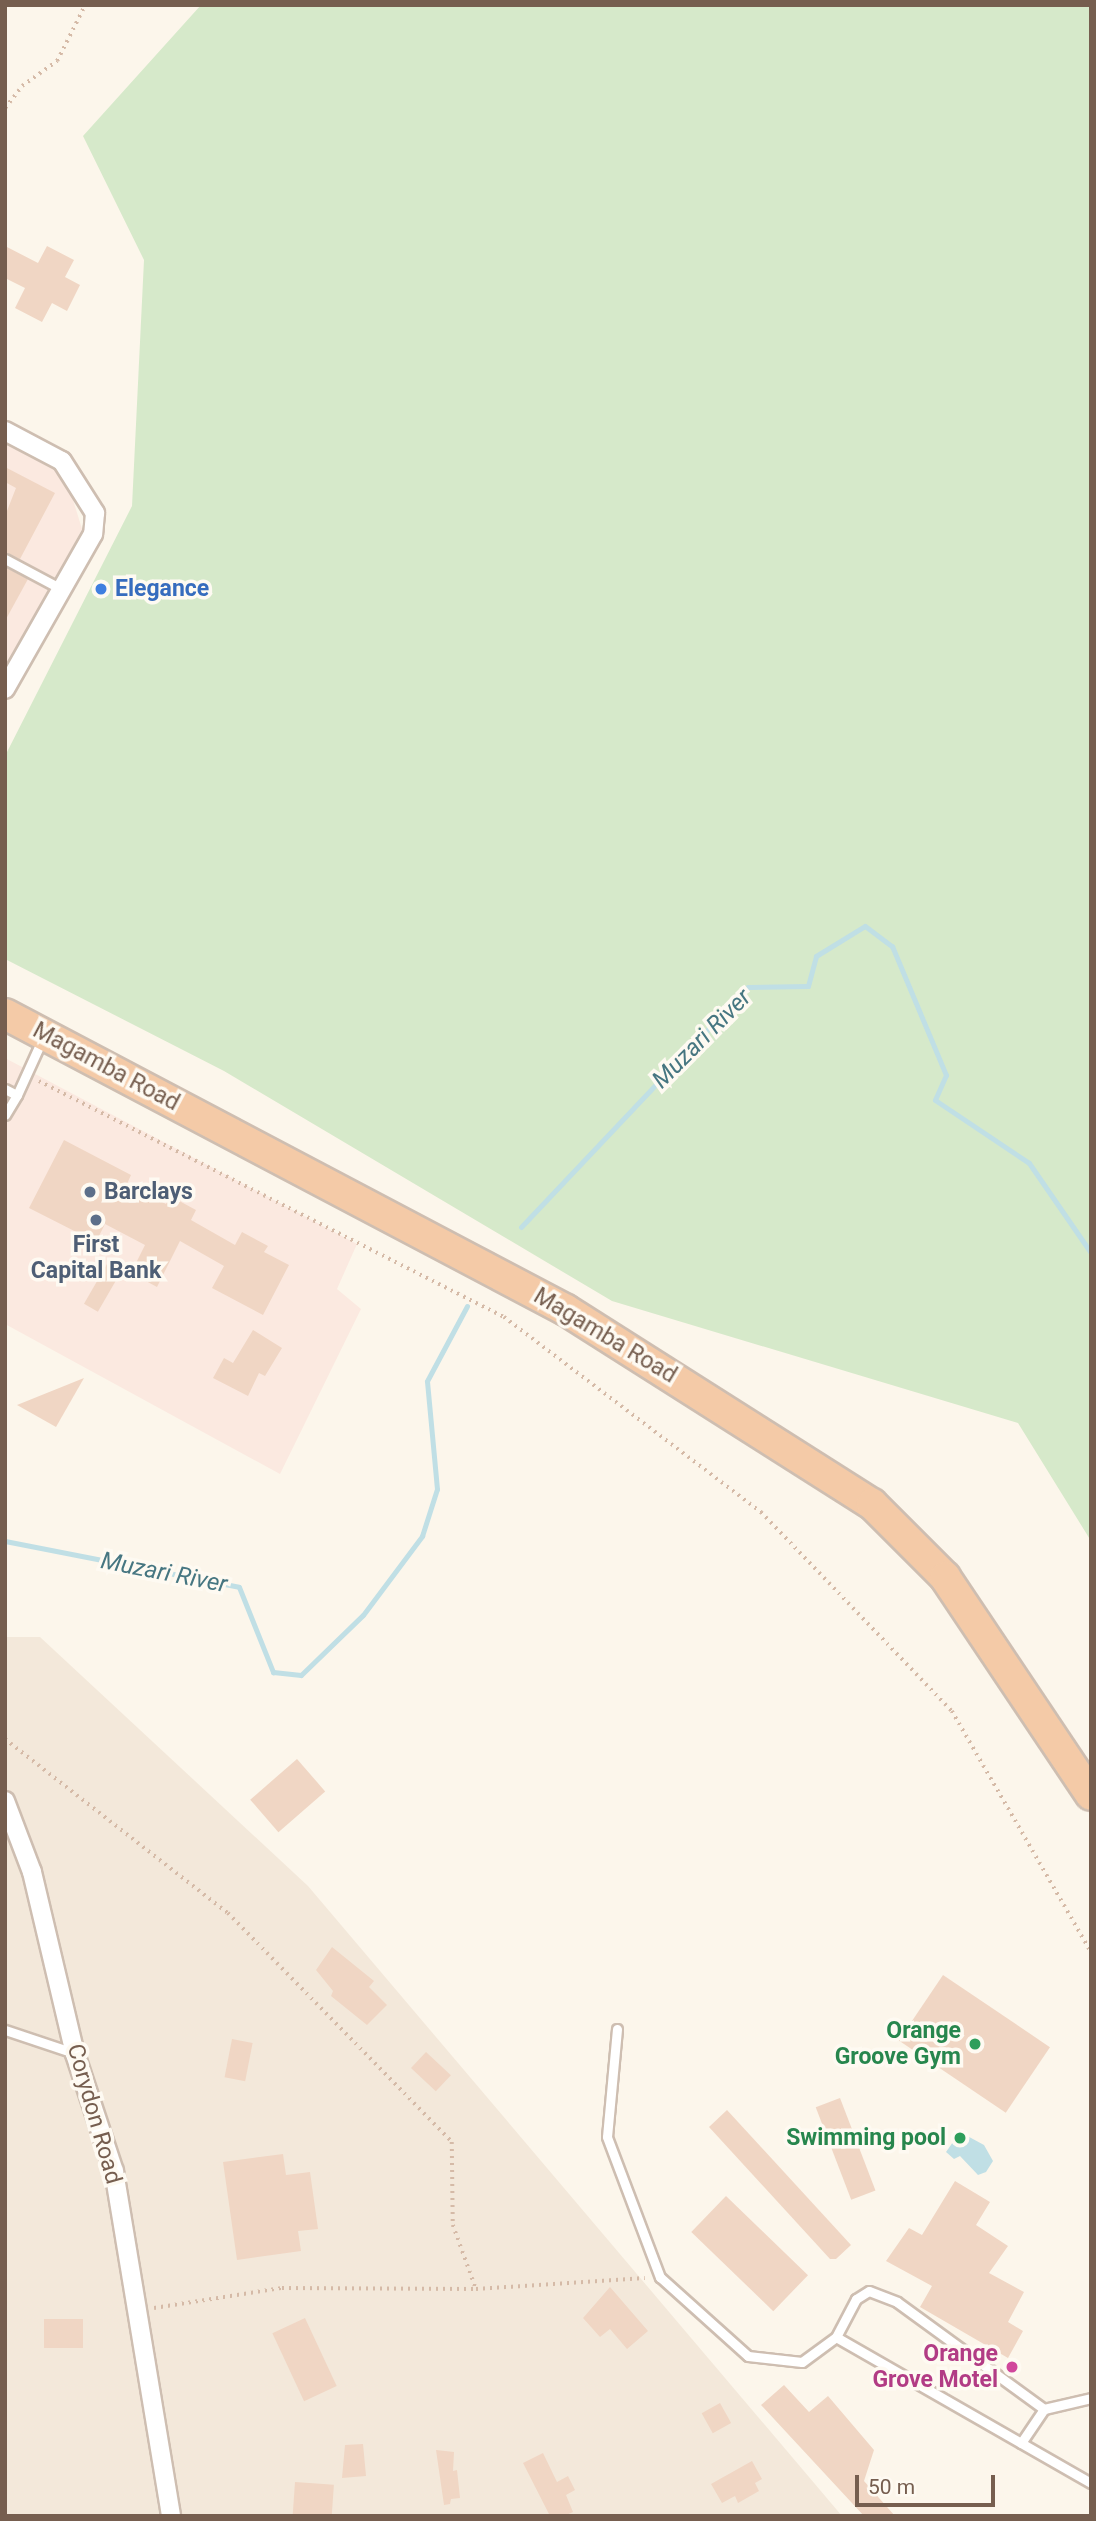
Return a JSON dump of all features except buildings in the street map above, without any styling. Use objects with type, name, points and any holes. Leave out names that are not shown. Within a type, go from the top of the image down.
[{"type":"highway","name":"Magamba Road","points":[[5,1014],[566,1310],[872,1504],[945,1577],[1091,1796]]},
{"type":"street","points":[[5,431],[62,461],[95,513],[93,534],[6,686]]},
{"type":"street","name":"Corydon Road","points":[[5,1801],[32,1871],[75,2054],[114,2171],[135,2311],[172,2516]]},
{"type":"lane","points":[[5,559],[63,590]]},
{"type":"lane","points":[[5,1115],[45,1035]]},
{"type":"lane","points":[[5,1089],[17,1095]]},
{"type":"lane","points":[[617,2029],[607,2137],[660,2277],[748,2356],[802,2362],[836,2337],[856,2299],[869,2291],[897,2302],[1044,2409]]},
{"type":"lane","points":[[5,2030],[75,2054]]},
{"type":"lane","points":[[836,2337],[1091,2483]]},
{"type":"lane","points":[[1020,2443],[1044,2409],[1091,2398]]},
{"type":"path","points":[[5,108],[22,86],[57,61],[85,5]]},
{"type":"path","points":[[24,1073],[505,1317],[761,1512],[952,1711],[1091,1952]]},
{"type":"path","points":[[5,1739],[228,1913],[452,2142],[453,2225],[476,2289]]},
{"type":"path","points":[[135,2311],[282,2288],[476,2289],[660,2277]]},
{"type":"shaded area","points":[[5,442],[65,474],[82,529],[5,675]]},
{"type":"shaded area","points":[[5,1058],[357,1244],[337,1289],[361,1309],[280,1474],[5,1324]]},
{"type":"shaded area","points":[[5,1637],[40,1637],[308,1886],[842,2516],[5,2516]]},
{"type":"green space","points":[[201,5],[1091,5],[1091,1541],[1018,1423],[612,1301],[224,1071],[5,959],[5,756],[132,506],[144,260],[83,136]]},
{"type":"water","points":[[960,2132],[984,2145],[993,2161],[986,2172],[978,2175],[960,2156],[954,2159],[946,2152]]},
{"type":"waterway","name":"Muzari River","points":[[521,1227],[748,987],[808,986],[816,956],[865,926],[892,946],[946,1075],[935,1100],[1029,1163],[1091,1253]]},
{"type":"waterway","name":"Muzari River","points":[[5,1541],[239,1587],[273,1672],[301,1675],[363,1615],[422,1536],[437,1489],[427,1381],[467,1306]]},
{"type":"place","name":"Elegance","points":[[101,589]]},
{"type":"place","name":"Barclays","points":[[90,1192]]},
{"type":"place","name":"First Capital Bank","points":[[96,1220]]},
{"type":"place","name":"Orange Groove Gym","points":[[975,2044]]},
{"type":"place","name":"Swimming pool","points":[[960,2138]]},
{"type":"place","name":"Orange Grove Motel","points":[[1012,2367]]}]
